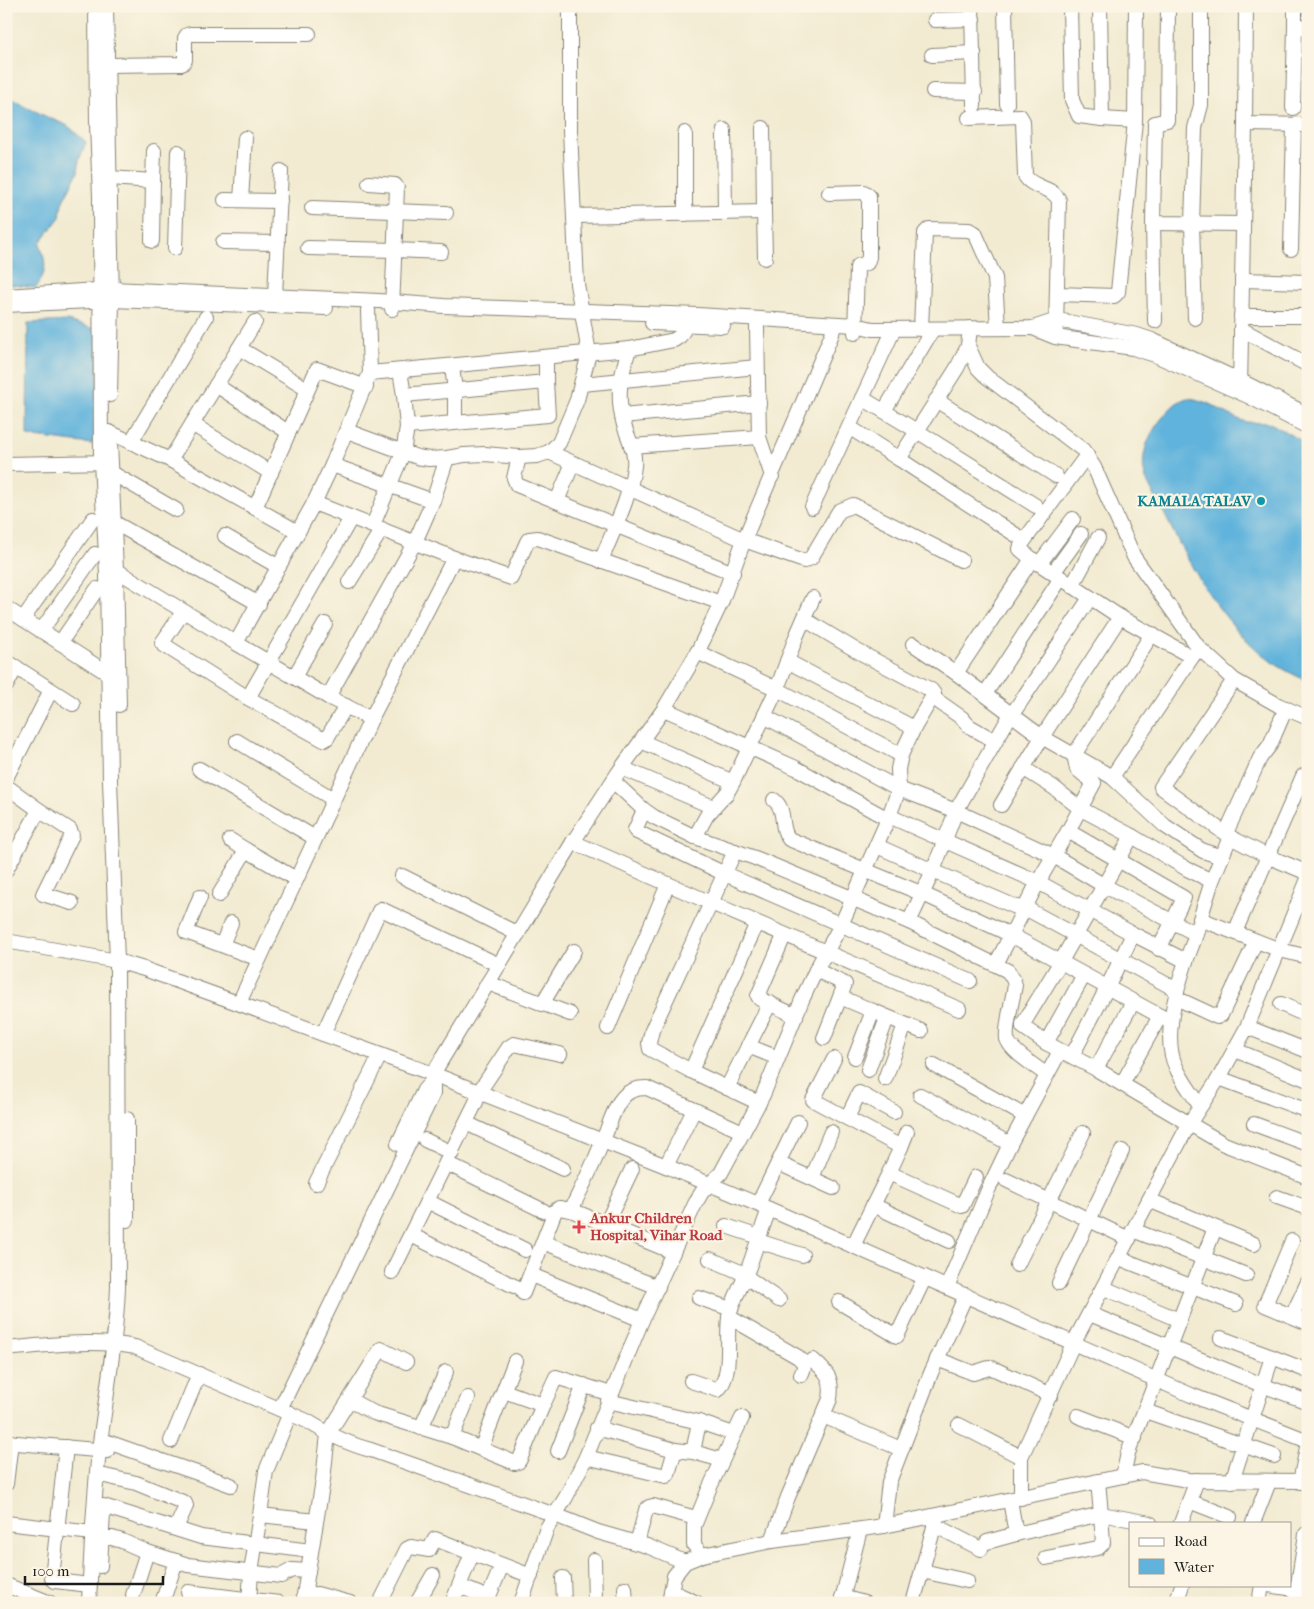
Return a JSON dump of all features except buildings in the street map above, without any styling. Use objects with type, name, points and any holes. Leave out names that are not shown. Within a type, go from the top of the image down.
[{"type":"street","points":[[96,6],[97,125],[106,294],[110,432],[108,466],[115,523],[116,570],[113,677]]},
{"type":"street","points":[[98,1603],[98,1535],[105,1447],[127,1252],[121,962],[120,784],[107,574],[106,294],[110,178],[106,6]]},
{"type":"street","points":[[347,431],[403,453],[429,459],[486,454],[519,458],[536,456],[549,452],[559,443],[572,414],[582,384],[589,352],[577,284],[570,130],[570,6]]},
{"type":"street","points":[[1005,6],[1007,104]]},
{"type":"street","points":[[1070,6],[1072,100],[1079,116],[1135,121]]},
{"type":"street","points":[[1100,6],[1102,119]]},
{"type":"street","points":[[1058,294],[1114,296],[1118,292],[1135,121],[1136,6]]},
{"type":"street","points":[[1154,320],[1155,124],[1167,120],[1168,6]]},
{"type":"street","points":[[1195,318],[1192,224],[1195,128],[1201,105],[1201,6]]},
{"type":"street","points":[[1240,387],[1246,6]]},
{"type":"street","points":[[1293,108],[1301,27],[1295,6]]},
{"type":"street","points":[[935,20],[973,12],[975,92],[972,112],[1020,116],[1022,118],[1025,176],[1030,182],[1048,189],[1059,200],[1058,294],[1055,337]]},
{"type":"street","points":[[108,65],[182,64],[185,60],[185,38],[186,35],[190,34],[308,34]]},
{"type":"street","points":[[932,55],[974,53]]},
{"type":"street","points":[[933,91],[975,92]]},
{"type":"street","points":[[1245,124],[1301,125],[1291,249]]},
{"type":"street","points":[[763,128],[765,258]]},
{"type":"street","points":[[724,130],[725,212]]},
{"type":"street","points":[[685,133],[685,214]]},
{"type":"street","points":[[242,200],[245,138]]},
{"type":"street","points":[[152,241],[154,151]]},
{"type":"street","points":[[175,248],[178,152]]},
{"type":"street","points":[[275,296],[281,171]]},
{"type":"street","points":[[110,178],[152,181]]},
{"type":"street","points":[[369,183],[397,186],[393,306]]},
{"type":"street","points":[[829,193],[864,192],[869,196],[869,257],[867,263],[857,268],[855,330]]},
{"type":"street","points":[[225,200],[280,201]]},
{"type":"street","points":[[152,204],[176,206]]},
{"type":"street","points":[[312,208],[446,213]]},
{"type":"street","points":[[574,216],[764,212]]},
{"type":"street","points":[[1153,224],[1242,224]]},
{"type":"street","points":[[884,410],[927,329],[925,233],[929,229],[969,230],[975,233],[995,278],[998,328]]},
{"type":"street","points":[[223,242],[278,243]]},
{"type":"street","points":[[308,248],[441,252]]},
{"type":"street","points":[[1242,280],[1308,282]]},
{"type":"street","points":[[6,296],[106,294],[275,296],[393,306],[444,306],[582,314],[687,325],[855,330],[1033,328],[1057,320],[1137,335],[1152,340],[1308,426]]},
{"type":"street","points":[[6,306],[106,294],[368,310],[393,306]]},
{"type":"street","points":[[236,643],[314,503],[366,387],[370,373],[368,310]]},
{"type":"street","points":[[582,314],[698,315],[833,329]]},
{"type":"street","points":[[1241,323],[1308,316]]},
{"type":"street","points":[[131,442],[206,318]]},
{"type":"street","points":[[170,460],[255,322]]},
{"type":"street","points":[[1241,323],[1308,365]]},
{"type":"street","points":[[370,373],[589,352],[629,350],[674,340],[680,336],[687,325]]},
{"type":"street","points":[[757,327],[759,437],[772,476]]},
{"type":"street","points":[[899,459],[957,368],[968,346],[970,328]]},
{"type":"street","points":[[1033,328],[1055,337],[1133,348],[1147,352],[1308,415]]},
{"type":"street","points":[[249,1601],[264,1477],[281,1409],[424,1090],[433,1078],[573,842],[664,709],[697,652],[721,603],[744,540],[833,329]]},
{"type":"street","points":[[812,507],[894,329]]},
{"type":"street","points":[[968,346],[978,368],[1083,450],[1094,466],[1134,557],[1196,652]]},
{"type":"street","points":[[239,348],[307,389]]},
{"type":"street","points":[[601,561],[629,489],[634,466],[631,446],[622,416],[619,392],[620,381],[629,350]]},
{"type":"street","points":[[546,357],[548,415]]},
{"type":"street","points":[[452,366],[455,391],[455,422]]},
{"type":"street","points":[[582,384],[757,367]]},
{"type":"street","points":[[255,508],[316,370],[318,368],[366,387]]},
{"type":"street","points":[[349,582],[378,527],[390,486],[403,453],[407,427],[400,371]]},
{"type":"street","points":[[404,395],[546,382]]},
{"type":"street","points":[[216,385],[288,432]]},
{"type":"street","points":[[862,398],[917,430],[1036,506]]},
{"type":"street","points":[[936,400],[1056,476]]},
{"type":"street","points":[[622,416],[759,403]]},
{"type":"street","points":[[407,427],[572,414]]},
{"type":"street","points":[[192,424],[271,473]]},
{"type":"street","points":[[849,427],[1016,534]]},
{"type":"street","points":[[110,432],[170,460],[298,532]]},
{"type":"street","points":[[631,446],[759,437]]},
{"type":"street","points":[[549,452],[744,540],[804,561],[811,558],[839,511],[853,505],[961,560]]},
{"type":"street","points":[[1087,456],[1021,545],[1020,549],[1035,562],[1120,617],[1152,634],[1196,652],[1256,694],[1308,718]]},
{"type":"street","points":[[328,697],[415,542],[433,501],[448,458]]},
{"type":"street","points":[[519,458],[514,478],[517,485],[733,573]]},
{"type":"street","points":[[557,501],[573,463]]},
{"type":"street","points":[[6,464],[108,466],[176,510]]},
{"type":"street","points":[[332,465],[433,501]]},
{"type":"street","points":[[314,503],[454,558],[511,578],[529,539],[538,538],[721,603]]},
{"type":"street","points":[[248,698],[351,518]]},
{"type":"street","points":[[23,619],[93,519]]},
{"type":"street","points":[[956,673],[1035,562],[1073,519]]},
{"type":"street","points":[[115,523],[259,604]]},
{"type":"street","points":[[1062,579],[1081,534]]},
{"type":"street","points":[[225,536],[278,568]]},
{"type":"street","points":[[985,694],[1062,579],[1098,538]]},
{"type":"street","points":[[41,631],[95,554]]},
{"type":"street","points":[[239,1003],[371,719],[454,558]]},
{"type":"street","points":[[116,570],[268,662],[328,697],[371,719]]},
{"type":"street","points":[[60,643],[97,589]]},
{"type":"street","points":[[695,837],[713,807],[733,782],[777,688],[813,598]]},
{"type":"street","points":[[909,922],[924,894],[956,811],[995,741],[1011,714],[1090,598]]},
{"type":"street","points":[[6,608],[113,677]]},
{"type":"street","points":[[183,612],[162,643],[248,698],[324,740],[346,706]]},
{"type":"street","points":[[1000,804],[1120,617]]},
{"type":"street","points":[[521,1603],[547,1528],[566,1497],[586,1457],[642,1320],[695,1204],[709,1184],[721,1173],[759,1103],[816,970],[841,925],[900,789],[898,769],[901,755],[934,694],[931,690],[859,652],[804,619]]},
{"type":"street","points":[[294,677],[325,624]]},
{"type":"street","points":[[996,964],[1038,882],[1094,783],[1078,768],[1074,754],[1152,634]]},
{"type":"street","points":[[913,644],[956,673],[1042,737],[1112,777],[1164,826],[1203,851],[1222,857]]},
{"type":"street","points":[[697,652],[777,688],[901,755]]},
{"type":"street","points":[[1112,777],[1196,652]]},
{"type":"street","points":[[787,662],[914,728]]},
{"type":"street","points":[[6,686],[11,664],[73,704]]},
{"type":"street","points":[[1234,680],[1161,787],[1228,835],[1267,856],[1308,873]]},
{"type":"street","points":[[6,778],[51,690]]},
{"type":"street","points":[[932,697],[962,718],[968,726],[995,741]]},
{"type":"street","points":[[1122,1084],[1166,1019],[1228,835],[1260,758],[1270,745],[1286,708]]},
{"type":"street","points":[[664,709],[796,768],[889,818],[1038,882],[1159,949],[1186,961]]},
{"type":"street","points":[[764,716],[900,789],[956,811],[1054,856],[1196,934]]},
{"type":"street","points":[[237,741],[333,798]]},
{"type":"street","points":[[642,741],[733,782]]},
{"type":"street","points":[[622,768],[713,807]]},
{"type":"street","points":[[1023,768],[1081,808],[1187,869],[1212,881]]},
{"type":"street","points":[[199,769],[315,838]]},
{"type":"street","points":[[1235,932],[1303,776]]},
{"type":"street","points":[[613,781],[654,817],[695,837],[755,858],[853,898],[909,922],[1008,971],[1014,979],[1015,985],[1007,1028],[1009,1043],[1016,1051],[1047,1075]]},
{"type":"street","points":[[6,786],[70,830],[72,835],[43,894],[72,903]]},
{"type":"street","points":[[774,800],[779,804],[785,832],[790,839],[924,894],[1011,935],[1166,1019]]},
{"type":"street","points":[[6,870],[39,810]]},
{"type":"street","points":[[644,810],[635,830],[636,832],[725,874],[970,981]]},
{"type":"street","points":[[1068,832],[1184,898],[1159,949]]},
{"type":"street","points":[[1132,836],[1022,1026],[1046,1044],[1096,1069],[1224,1144],[1308,1177]]},
{"type":"street","points":[[230,840],[296,879]]},
{"type":"street","points":[[573,842],[784,936],[827,952],[959,1009]]},
{"type":"street","points":[[876,846],[1016,907],[1025,908],[1076,934],[1217,1017],[1221,1015],[1256,941]]},
{"type":"street","points":[[219,895],[246,850]]},
{"type":"street","points":[[734,851],[712,904],[652,1030],[649,1043],[650,1049],[691,1071],[759,1103]]},
{"type":"street","points":[[402,876],[518,934]]},
{"type":"street","points":[[1016,1534],[1016,1499],[1021,1457],[1074,1342],[1104,1288],[1188,1124],[1219,1078],[1247,1027],[1308,879]]},
{"type":"street","points":[[608,1028],[668,884]]},
{"type":"street","points":[[200,896],[186,932],[259,959]]},
{"type":"street","points":[[323,1034],[381,909],[499,965]]},
{"type":"street","points":[[1200,919],[1280,950],[1308,957]]},
{"type":"street","points":[[222,945],[231,923]]},
{"type":"street","points":[[691,1071],[757,923]]},
{"type":"street","points":[[947,1287],[1010,1144],[1047,1075],[1066,1053],[1107,988],[1132,934]]},
{"type":"street","points":[[784,936],[758,996],[796,1016]]},
{"type":"street","points":[[6,941],[121,962],[380,1055],[433,1078],[478,1092],[764,1207],[1158,1380],[1308,1442],[1304,1482],[1197,1480],[1142,1472],[1016,1499],[936,1520],[772,1541],[702,1556],[685,1562],[674,1576],[670,1597],[697,1603]]},
{"type":"street","points":[[542,1004],[574,950]]},
{"type":"street","points":[[816,970],[845,984],[824,1038]]},
{"type":"street","points":[[1046,1044],[1084,975]]},
{"type":"street","points":[[488,983],[570,1014]]},
{"type":"street","points":[[840,997],[921,1031]]},
{"type":"street","points":[[1096,1069],[1133,1002]]},
{"type":"street","points":[[727,1088],[770,1003]]},
{"type":"street","points":[[1282,1004],[1308,1016]]},
{"type":"street","points":[[855,1057],[873,1011]]},
{"type":"street","points":[[847,1118],[864,1082],[887,1018]]},
{"type":"street","points":[[1166,1019],[1175,1066],[1200,1106]]},
{"type":"street","points":[[885,1079],[905,1025]]},
{"type":"street","points":[[1247,1027],[1308,1051]]},
{"type":"street","points":[[392,1272],[466,1123],[476,1102],[478,1092],[511,1045],[560,1054]]},
{"type":"street","points":[[748,1046],[778,1058]]},
{"type":"street","points":[[1235,1050],[1308,1080]]},
{"type":"street","points":[[316,1183],[380,1055]]},
{"type":"street","points":[[834,1059],[813,1100],[901,1147]]},
{"type":"street","points":[[934,1066],[1025,1116]]},
{"type":"street","points":[[1219,1078],[1308,1111]]},
{"type":"street","points":[[864,1082],[894,1112]]},
{"type":"street","points":[[571,1210],[603,1141],[614,1111],[620,1100],[636,1088],[646,1088],[743,1132]]},
{"type":"street","points":[[920,1095],[1010,1144]]},
{"type":"street","points":[[666,1166],[694,1110]]},
{"type":"street","points":[[690,1381],[718,1390],[724,1384],[730,1313],[746,1276],[758,1239],[764,1207],[778,1163],[798,1122]]},
{"type":"street","points":[[466,1123],[563,1169]]},
{"type":"street","points":[[1254,1124],[1308,1144]]},
{"type":"street","points":[[812,1178],[831,1132]]},
{"type":"street","points":[[854,1246],[907,1132]]},
{"type":"street","points":[[1017,1265],[1083,1132]]},
{"type":"street","points":[[425,1140],[449,1158],[544,1212]]},
{"type":"street","points":[[1059,1283],[1122,1150]]},
{"type":"street","points":[[778,1163],[833,1188]]},
{"type":"street","points":[[606,1224],[632,1169]]},
{"type":"street","points":[[889,1173],[962,1206],[976,1177]]},
{"type":"street","points":[[1006,1180],[1089,1221],[1246,1275]]},
{"type":"street","points":[[1277,1197],[1308,1208]]},
{"type":"street","points":[[1149,1200],[1254,1244]]},
{"type":"street","points":[[428,1201],[525,1250]]},
{"type":"street","points":[[873,1205],[949,1241]]},
{"type":"street","points":[[411,1235],[519,1289],[531,1275],[557,1209],[571,1210],[673,1252]]},
{"type":"street","points":[[726,1226],[802,1255]]},
{"type":"street","points":[[1123,1476],[1128,1453],[1158,1380],[1214,1228]]},
{"type":"street","points":[[1292,1241],[1265,1304],[1308,1322]]},
{"type":"street","points":[[543,1242],[658,1287]]},
{"type":"street","points":[[1119,1258],[1236,1304]]},
{"type":"street","points":[[710,1259],[738,1270],[779,1300]]},
{"type":"street","points":[[531,1275],[642,1320]]},
{"type":"street","points":[[839,1302],[897,1336],[925,1277]]},
{"type":"street","points":[[1292,1316],[1308,1282]]},
{"type":"street","points":[[1104,1288],[1179,1320]]},
{"type":"street","points":[[884,1526],[889,1482],[937,1359],[966,1295]]},
{"type":"street","points":[[699,1298],[730,1313],[798,1357],[804,1362],[805,1366],[801,1375]]},
{"type":"street","points":[[1090,1314],[1308,1402]]},
{"type":"street","points":[[1222,1338],[1308,1371]]},
{"type":"street","points":[[6,1349],[53,1344],[118,1344],[136,1347],[281,1409],[350,1444],[555,1515],[598,1532],[666,1553],[685,1562]]},
{"type":"street","points":[[350,1603],[307,1599],[308,1571],[323,1480],[328,1434],[381,1349],[406,1362]]},
{"type":"street","points":[[1232,1481],[1272,1357]]},
{"type":"street","points":[[937,1359],[973,1373],[992,1368],[1051,1395]]},
{"type":"street","points":[[772,1541],[788,1497],[830,1399],[832,1386],[830,1378],[812,1360]]},
{"type":"street","points":[[481,1449],[515,1361]]},
{"type":"street","points":[[421,1428],[446,1372]]},
{"type":"street","points":[[170,1441],[199,1374]]},
{"type":"street","points":[[350,1400],[374,1414],[452,1437],[515,1463],[518,1462],[553,1379],[556,1377],[584,1385],[610,1398],[699,1422],[734,1434]]},
{"type":"street","points":[[558,1451],[584,1385]]},
{"type":"street","points":[[504,1391],[543,1405]]},
{"type":"street","points":[[452,1437],[468,1398]]},
{"type":"street","points":[[1145,1411],[1274,1456]]},
{"type":"street","points":[[823,1416],[902,1448]]},
{"type":"street","points":[[1078,1416],[1135,1438]]},
{"type":"street","points":[[702,1556],[694,1545],[694,1526],[742,1418]]},
{"type":"street","points":[[693,1452],[699,1422]]},
{"type":"street","points":[[959,1425],[1021,1457]]},
{"type":"street","points":[[597,1428],[675,1450],[693,1452],[722,1460]]},
{"type":"street","points":[[6,1484],[8,1442],[66,1447],[105,1447],[150,1458],[231,1485]]},
{"type":"street","points":[[66,1447],[52,1578],[56,1581],[90,1585]]},
{"type":"street","points":[[89,1603],[90,1585],[103,1506],[106,1476],[105,1447]]},
{"type":"street","points":[[586,1457],[666,1476],[675,1450]]},
{"type":"street","points":[[106,1476],[136,1483],[185,1503],[186,1506],[176,1528]]},
{"type":"street","points":[[1181,1522],[1197,1480]]},
{"type":"street","points":[[1046,1558],[1101,1546],[1103,1543],[1098,1481]]},
{"type":"street","points":[[1253,1522],[1269,1482]]},
{"type":"street","points":[[1189,1501],[1230,1517]]},
{"type":"street","points":[[103,1506],[201,1537],[311,1551]]},
{"type":"street","points":[[637,1543],[646,1510],[649,1507],[653,1506],[692,1517]]},
{"type":"street","points":[[936,1520],[984,1546],[1016,1534],[1100,1514],[1144,1522]]},
{"type":"street","points":[[260,1516],[316,1521]]},
{"type":"street","points":[[913,1603],[936,1520]]},
{"type":"street","points":[[6,1523],[57,1528],[98,1535],[122,1541],[147,1552],[188,1565],[281,1576],[292,1570],[308,1571]]},
{"type":"street","points":[[860,1530],[841,1600],[864,1603]]},
{"type":"street","points":[[1272,1586],[1300,1594],[1306,1534]]},
{"type":"street","points":[[380,1603],[408,1548],[429,1550],[435,1539],[531,1576]]},
{"type":"street","points":[[133,1595],[147,1552]]},
{"type":"street","points":[[452,1603],[472,1554]]},
{"type":"street","points":[[594,1560],[595,1603]]},
{"type":"street","points":[[162,1603],[176,1562]]},
{"type":"street","points":[[459,1586],[486,1597],[489,1596],[502,1565]]},
{"type":"street","points":[[922,1571],[967,1581]]},
{"type":"street","points":[[417,1603],[433,1575]]},
{"type":"street","points":[[564,1578],[564,1603]]},
{"type":"street","points":[[6,1585],[20,1597],[50,1603]]},
{"type":"street","points":[[1176,1603],[1182,1586]]},
{"type":"street","points":[[1259,1603],[1262,1586]]},
{"type":"street","points":[[625,1588],[626,1603]]},
{"type":"street","points":[[188,1592],[249,1601],[278,1603]]},
{"type":"water","points":[[6,96],[68,126],[86,142],[79,160],[78,172],[62,203],[60,217],[40,243],[45,267],[43,276],[36,288],[6,284]]},
{"type":"water","points":[[67,321],[98,330],[98,440],[91,444],[27,436],[28,323]]},
{"type":"water","points":[[1187,398],[1202,401],[1243,421],[1272,424],[1308,445],[1308,681],[1268,659],[1227,618],[1202,584],[1147,481],[1143,465],[1149,439],[1155,427],[1168,411],[1175,404]]},
{"type":"place","name":"KAMALA TALAV","points":[[1261,501]]},
{"type":"place","name":"Ankur Children Hospital, Vihar Road","points":[[579,1227]]}]
